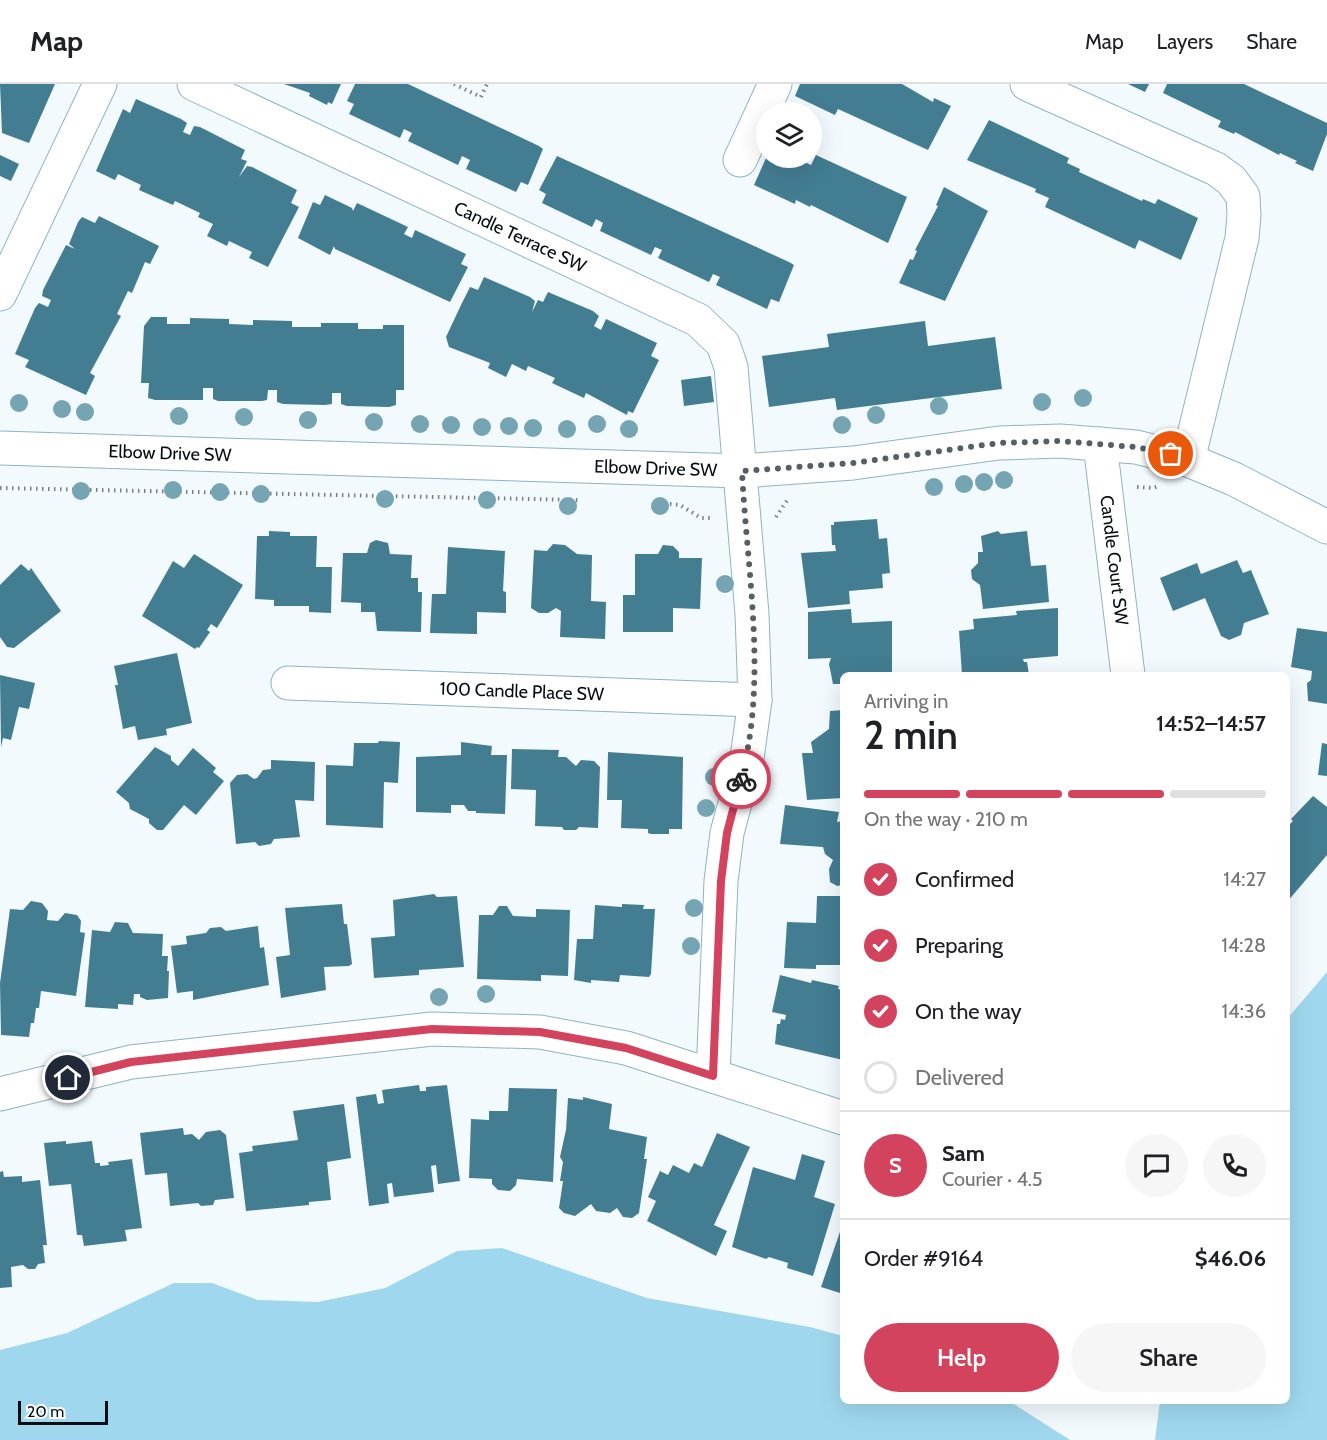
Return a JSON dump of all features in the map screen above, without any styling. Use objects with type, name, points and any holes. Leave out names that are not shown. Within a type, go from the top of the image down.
[{"type":"street","points":[[0,294],[100,84]]},
{"type":"street","name":"Candle Terrace SW","points":[[194,84],[698,320],[723,344],[731,367],[742,471],[752,614],[755,700],[747,758],[727,833],[721,881],[713,1076]]},
{"type":"street","points":[[740,160],[775,84]]},
{"type":"street","points":[[1027,84],[1216,169],[1231,180],[1243,196],[1242,238],[1188,460]]},
{"type":"street","name":"Elbow Drive SW","points":[[0,448],[742,471],[853,463],[999,443],[1060,441],[1154,449],[1234,479],[1327,527]]},
{"type":"street","name":"Candle Court SW","points":[[1100,444],[1107,484],[1128,672]]},
{"type":"street","name":"100 Candle Place SW","points":[[288,683],[755,700]]},
{"type":"street","points":[[0,1094],[131,1062],[432,1029],[540,1032],[626,1048],[840,1117]]},
{"type":"path","points":[[454,84],[481,97],[487,84]]},
{"type":"shaded area","points":[[1327,972],[1327,1440],[1155,1440],[1160,1404],[1290,1404],[1290,1015]]},
{"type":"shaded area","points":[[502,1248],[647,1298],[810,1327],[840,1335],[840,1404],[1014,1404],[1070,1440],[0,1440],[0,1350],[67,1333],[174,1283],[212,1283],[258,1300],[318,1302],[385,1288],[457,1251]]},
{"type":"building","points":[[0,84],[55,84],[29,143],[2,133]]},
{"type":"building","points":[[284,84],[341,84],[332,104],[328,102],[327,105],[309,96],[310,93]]},
{"type":"building","points":[[355,84],[408,84],[539,146],[543,149],[528,185],[521,182],[516,192],[466,169],[470,160],[462,156],[458,165],[408,141],[412,133],[404,129],[400,138],[349,114],[354,104],[347,101]]},
{"type":"building","points":[[800,84],[902,84],[933,102],[934,98],[951,106],[928,150],[838,109],[835,115],[822,109],[822,102],[808,102],[795,96]]},
{"type":"building","points":[[1128,84],[1149,84],[1145,92]]},
{"type":"building","points":[[1167,84],[1244,84],[1327,123],[1327,134],[1313,171],[1235,132],[1234,134],[1218,127],[1221,121],[1163,93]]},
{"type":"building","points":[[136,99],[187,123],[183,132],[190,135],[194,126],[200,127],[245,150],[241,159],[247,161],[239,177],[247,166],[252,167],[297,190],[291,203],[299,207],[268,267],[249,258],[252,252],[229,241],[227,246],[207,236],[213,224],[198,217],[200,213],[175,201],[173,205],[139,190],[141,185],[118,174],[115,180],[96,171],[123,109],[130,113]]},
{"type":"building","points":[[989,120],[1069,158],[1067,163],[1080,169],[1079,172],[1142,201],[1143,199],[1155,204],[1158,199],[1198,218],[1181,260],[1139,240],[1135,249],[1045,207],[1049,198],[1035,192],[1036,189],[967,160]]},
{"type":"building","points":[[0,155],[19,164],[11,181],[0,176]]},
{"type":"building","points":[[557,156],[794,265],[779,302],[771,299],[767,309],[716,285],[720,277],[713,274],[709,282],[658,258],[662,250],[655,247],[651,255],[600,231],[603,223],[596,219],[592,227],[542,203],[546,194],[539,190]]},
{"type":"building","points":[[822,158],[907,197],[888,243],[811,205],[810,207],[796,200],[795,204],[754,185],[762,168],[822,168]]},
{"type":"building","points":[[944,187],[988,211],[945,301],[899,283],[910,259],[913,260],[917,251],[915,250],[938,206],[936,205]]},
{"type":"building","points":[[325,195],[352,208],[353,211],[357,203],[408,227],[404,234],[412,238],[415,230],[466,254],[461,264],[468,267],[450,302],[335,249],[334,246],[330,255],[298,238],[313,202],[320,205]]},
{"type":"building","points":[[99,216],[159,246],[150,264],[145,262],[132,293],[128,291],[117,314],[121,316],[90,373],[95,376],[86,395],[25,367],[29,360],[15,354],[35,308],[39,303],[48,307],[51,300],[42,296],[43,290],[66,245],[75,249],[69,244],[78,222],[82,217],[95,223]]},
{"type":"building","points":[[484,277],[530,297],[535,301],[532,312],[538,300],[543,302],[548,292],[593,311],[599,316],[594,326],[601,330],[606,319],[657,343],[651,356],[659,360],[633,413],[628,411],[627,415],[586,393],[584,398],[552,383],[555,378],[528,366],[526,371],[512,364],[506,377],[488,368],[490,363],[449,347],[446,337],[470,287],[478,290]]},
{"type":"building","points":[[151,317],[167,317],[167,324],[190,324],[190,318],[229,319],[229,324],[253,325],[253,320],[292,321],[292,327],[321,327],[321,323],[358,323],[358,329],[383,329],[383,325],[404,325],[404,390],[396,390],[396,405],[389,407],[347,406],[341,404],[341,393],[332,393],[332,404],[283,404],[277,402],[277,390],[268,390],[267,400],[262,401],[218,401],[213,399],[213,388],[203,388],[203,400],[148,398],[149,383],[141,383],[144,326]]},
{"type":"building","points":[[925,321],[928,346],[995,337],[1002,389],[837,410],[835,398],[769,407],[762,356],[829,347],[827,334]]},
{"type":"building","points":[[711,376],[714,402],[684,406],[681,380]]},
{"type":"building","points":[[877,519],[879,539],[887,538],[890,573],[882,574],[883,588],[849,591],[850,604],[808,608],[801,553],[836,551],[835,545],[832,545],[831,525],[834,525],[834,522]]},
{"type":"building","points":[[269,531],[290,532],[290,536],[317,536],[316,567],[332,567],[331,613],[309,612],[309,606],[274,606],[274,600],[255,599],[257,536],[269,536]]},
{"type":"building","points":[[998,531],[1001,534],[1027,531],[1031,566],[1046,565],[1049,602],[983,609],[980,585],[972,579],[971,570],[978,563],[978,552],[983,552],[981,536]]},
{"type":"building","points":[[376,540],[388,543],[390,554],[412,555],[411,578],[418,578],[418,592],[422,592],[421,632],[377,631],[375,612],[361,612],[361,603],[341,602],[343,553],[367,553],[370,543]]},
{"type":"building","points":[[553,544],[565,545],[577,554],[592,555],[591,601],[606,602],[605,639],[560,637],[561,611],[556,608],[548,613],[539,613],[531,608],[534,550],[547,551]]},
{"type":"building","points":[[663,545],[673,546],[679,552],[679,558],[702,558],[700,609],[673,608],[673,632],[623,632],[623,595],[635,595],[635,554],[658,554]]},
{"type":"building","points":[[448,547],[505,551],[503,591],[506,592],[506,613],[477,612],[477,634],[430,633],[432,594],[446,594]]},
{"type":"building","points":[[194,554],[243,585],[217,628],[211,624],[207,630],[210,632],[199,648],[195,649],[142,616],[173,561],[184,568]]},
{"type":"building","points":[[1237,560],[1243,573],[1251,570],[1269,614],[1244,623],[1241,635],[1229,640],[1221,636],[1205,598],[1173,611],[1160,578],[1197,563],[1201,574]]},
{"type":"building","points":[[21,564],[29,571],[31,568],[61,611],[14,648],[7,647],[0,637],[0,585]]},
{"type":"building","points":[[1058,608],[1058,656],[1023,659],[1027,662],[1029,672],[962,672],[959,631],[974,629],[973,619],[1017,615],[1016,611]]},
{"type":"building","points":[[851,609],[852,623],[892,621],[892,672],[840,672],[840,684],[833,684],[829,664],[831,658],[808,659],[808,612]]},
{"type":"building","points":[[1297,628],[1327,632],[1327,704],[1308,701],[1307,683],[1311,680],[1312,671],[1291,667]]},
{"type":"building","points":[[177,653],[192,723],[166,729],[167,735],[138,740],[135,726],[123,729],[114,666]]},
{"type":"building","points":[[0,675],[35,683],[29,709],[19,707],[11,740],[3,738],[1,747]]},
{"type":"building","points":[[840,710],[840,798],[807,800],[802,753],[813,753],[811,742],[829,729],[830,711]]},
{"type":"building","points":[[379,741],[400,742],[398,783],[384,782],[383,828],[326,825],[326,765],[353,766],[354,743],[378,743]]},
{"type":"building","points":[[461,742],[492,746],[491,755],[507,755],[505,814],[476,813],[476,811],[468,811],[464,805],[451,805],[451,813],[416,812],[416,757],[461,755]]},
{"type":"building","points":[[1322,743],[1327,744],[1327,776],[1318,775]]},
{"type":"building","points":[[155,747],[171,756],[171,760],[178,766],[193,748],[216,768],[213,772],[224,781],[196,815],[184,805],[163,830],[157,830],[149,823],[149,819],[130,809],[129,803],[116,792]]},
{"type":"building","points":[[512,749],[559,750],[558,757],[566,757],[576,766],[581,760],[594,761],[600,767],[598,828],[579,827],[576,830],[564,830],[562,827],[535,826],[536,790],[511,789]]},
{"type":"building","points":[[608,752],[683,757],[682,829],[669,829],[669,834],[651,834],[648,833],[648,829],[621,828],[622,800],[607,800]]},
{"type":"building","points":[[271,760],[315,762],[314,801],[295,800],[300,837],[274,839],[271,844],[259,846],[255,842],[236,844],[230,783],[237,775],[247,774],[254,779],[257,778],[263,770],[271,769]]},
{"type":"building","points":[[1313,796],[1327,807],[1327,855],[1290,898],[1290,824],[1293,821],[1291,819]]},
{"type":"building","points":[[785,805],[839,812],[837,822],[840,822],[840,886],[830,882],[829,869],[833,860],[825,854],[823,847],[780,844]]},
{"type":"building","points":[[434,894],[437,897],[457,896],[464,967],[419,970],[419,975],[374,978],[371,938],[395,936],[393,900]]},
{"type":"building","points":[[817,896],[840,896],[840,965],[816,965],[816,969],[784,968],[787,922],[816,923]]},
{"type":"building","points":[[31,901],[42,903],[48,911],[47,920],[58,921],[65,913],[77,915],[81,921],[80,932],[85,933],[76,996],[41,991],[39,1008],[36,1008],[29,1037],[1,1035],[0,983],[10,909],[23,910]]},
{"type":"building","points":[[342,904],[352,964],[324,967],[326,990],[281,998],[276,957],[290,955],[285,908]]},
{"type":"building","points":[[622,904],[644,905],[643,909],[655,909],[651,974],[649,977],[620,975],[619,982],[591,980],[591,983],[574,980],[577,939],[593,939],[595,905],[622,907]]},
{"type":"building","points":[[499,906],[507,906],[513,916],[536,917],[536,909],[570,910],[568,976],[541,975],[541,981],[477,979],[479,915],[493,915]]},
{"type":"building","points":[[115,922],[128,923],[133,933],[163,934],[162,956],[168,956],[168,998],[147,1000],[140,997],[140,994],[134,994],[133,1005],[118,1004],[118,1009],[85,1007],[92,930],[110,932]]},
{"type":"building","points":[[258,926],[260,948],[264,947],[269,985],[193,1000],[193,991],[177,993],[171,946],[187,944],[186,936],[206,933],[210,928],[221,927],[226,931]]},
{"type":"building","points":[[780,975],[811,983],[812,980],[839,986],[840,1059],[775,1044],[777,1024],[780,1024],[781,1019],[785,1020],[786,1015],[772,1012]]},
{"type":"building","points":[[419,1085],[420,1091],[426,1091],[426,1087],[447,1085],[460,1181],[438,1184],[436,1165],[431,1166],[434,1192],[394,1197],[392,1183],[387,1184],[389,1203],[369,1206],[356,1097],[376,1094],[378,1104],[384,1103],[382,1090]]},
{"type":"building","points":[[509,1088],[557,1089],[553,1182],[517,1179],[516,1185],[510,1191],[498,1190],[492,1184],[492,1179],[469,1178],[471,1119],[489,1120],[489,1111],[508,1111]]},
{"type":"building","points":[[583,1097],[612,1104],[609,1129],[647,1137],[644,1159],[647,1159],[639,1213],[632,1218],[623,1217],[617,1208],[610,1213],[596,1211],[591,1204],[575,1216],[564,1213],[559,1208],[563,1181],[560,1181],[563,1162],[560,1157],[566,1130],[568,1098],[583,1100]]},
{"type":"building","points":[[344,1104],[351,1158],[327,1162],[331,1200],[309,1202],[309,1205],[246,1211],[239,1153],[253,1151],[252,1146],[298,1140],[293,1111]]},
{"type":"building","points":[[183,1128],[184,1135],[192,1134],[199,1140],[206,1132],[220,1130],[226,1135],[234,1198],[215,1200],[213,1205],[201,1206],[198,1203],[170,1206],[167,1173],[145,1175],[140,1133]]},
{"type":"building","points":[[717,1133],[750,1147],[714,1225],[727,1231],[716,1256],[647,1221],[656,1201],[648,1197],[660,1171],[668,1175],[673,1165],[689,1173],[694,1163],[702,1167]]},
{"type":"building","points":[[66,1141],[66,1144],[92,1141],[95,1163],[100,1163],[100,1166],[109,1165],[108,1162],[132,1159],[142,1228],[125,1230],[127,1241],[84,1246],[82,1235],[77,1235],[71,1184],[49,1186],[44,1143]]},
{"type":"building","points":[[802,1154],[825,1161],[814,1197],[835,1204],[813,1276],[787,1268],[788,1263],[769,1257],[766,1259],[732,1247],[753,1167],[795,1180]]},
{"type":"building","points":[[3,1171],[4,1177],[22,1176],[22,1182],[40,1180],[47,1245],[43,1245],[45,1263],[38,1264],[35,1269],[28,1269],[23,1265],[11,1267],[12,1287],[0,1288],[0,1172]]},
{"type":"building","points":[[840,1232],[840,1293],[821,1287]]},
{"type":"way so far","points":[[741,779],[747,758],[755,700],[752,614],[742,471],[853,463],[999,443],[1060,441],[1154,449],[1171,454]]},
{"type":"route","points":[[68,1078],[131,1062],[432,1029],[500,1029],[540,1032],[626,1048],[713,1076],[721,881],[727,833],[741,779]]}]
